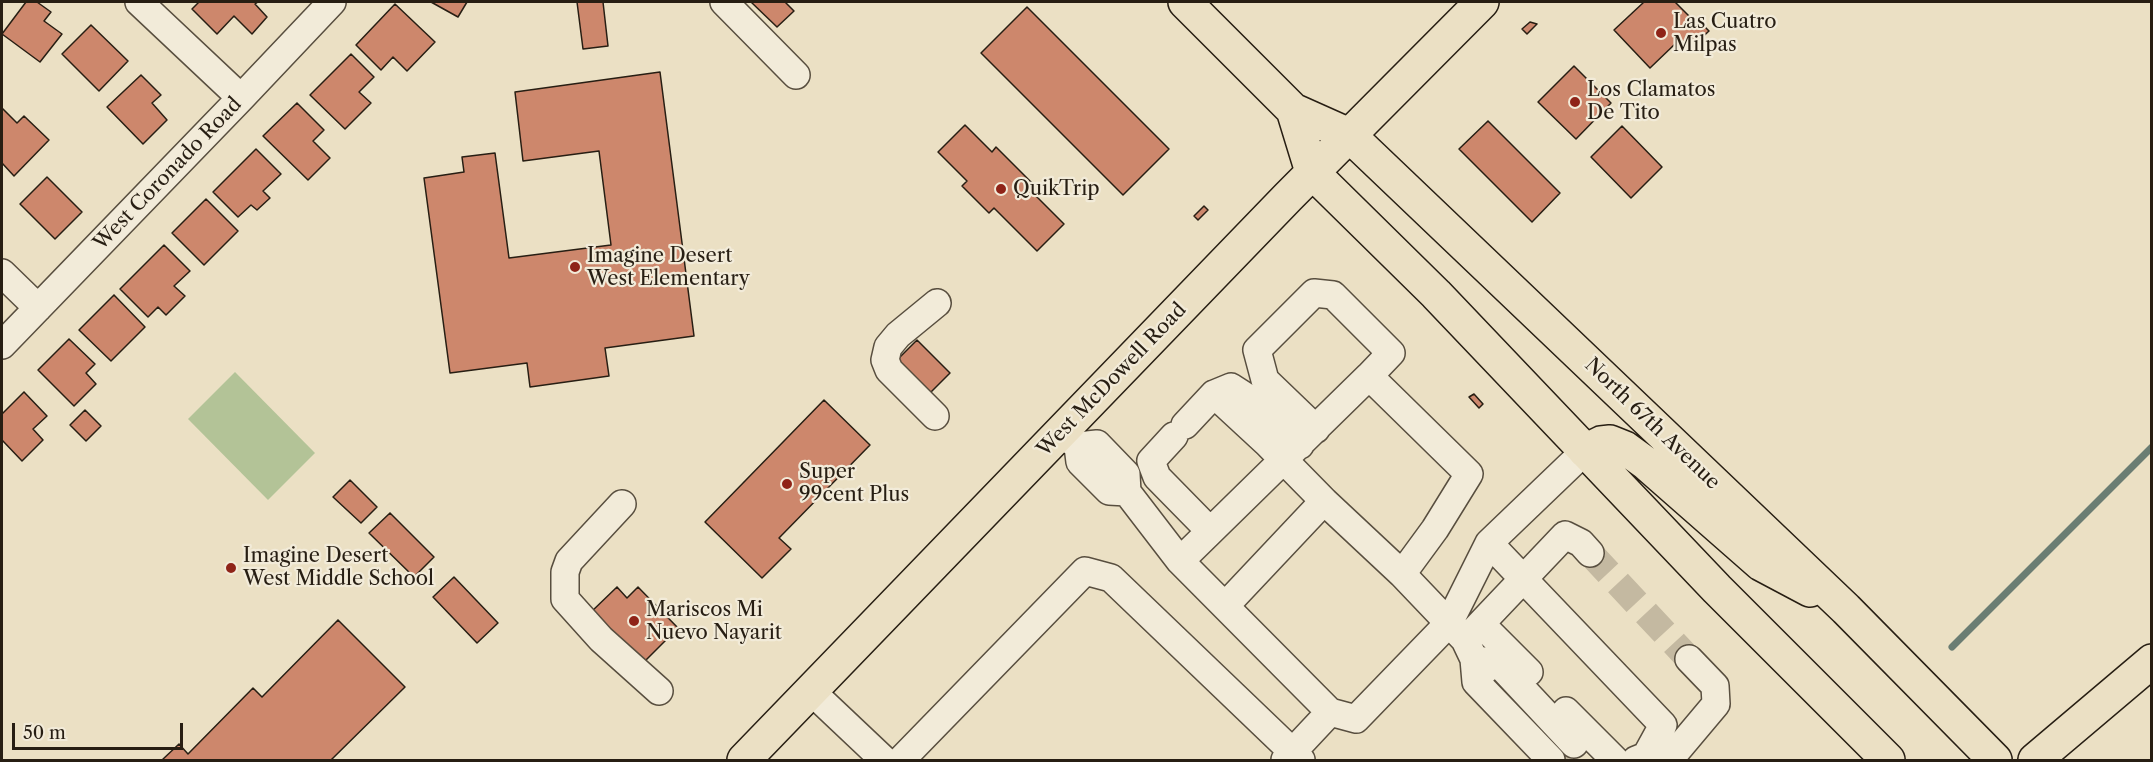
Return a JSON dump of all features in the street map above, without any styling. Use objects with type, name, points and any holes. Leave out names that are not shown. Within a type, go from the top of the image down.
[{"type":"main road","name":"North 67th Avenue","points":[[1185,2],[1293,110],[1349,135],[1846,609],[1995,760]]},
{"type":"main road","name":"West McDowell Road","points":[[744,760],[811,691],[1069,439],[1312,172],[1482,2]]},
{"type":"main road","name":"North 67th Avenue","points":[[1293,110],[1312,172],[1436,294],[1717,590],[1888,760]]},
{"type":"main road","points":[[1585,451],[1601,443],[1610,442],[1625,448],[1647,464],[1761,564],[1846,609]]},
{"type":"main road","points":[[2040,757],[2151,661]]},
{"type":"street","points":[[139,2],[241,98]]},
{"type":"street","name":"West Coronado Road","points":[[2,345],[332,2]]},
{"type":"street","points":[[724,2],[796,75]]},
{"type":"street","points":[[2,273],[38,308]]},
{"type":"street","points":[[1180,561],[1300,445],[1391,353],[1333,295],[1314,293],[1257,350],[1265,380],[1300,445],[1324,501],[1467,637],[1572,755]]},
{"type":"street","points":[[935,416],[889,370],[885,360],[888,348],[898,335],[937,303]]},
{"type":"street","points":[[1369,376],[1469,474],[1435,529],[1402,574]]},
{"type":"street","points":[[1210,531],[1157,477],[1151,461],[1214,394],[1300,445]]},
{"type":"street","points":[[1069,439],[1080,462],[1108,491],[1127,492],[1180,561],[1330,712],[1356,719],[1467,637],[1566,535],[1581,543],[1590,553]]},
{"type":"street","points":[[1467,637],[1489,543],[1585,451]]},
{"type":"street","points":[[1225,606],[1324,501]]},
{"type":"street","points":[[622,504],[568,561],[565,572],[565,599],[601,639],[659,691]]},
{"type":"street","points":[[1489,543],[1664,725],[1676,753],[1716,704],[1715,686],[1689,658]]},
{"type":"street","points":[[901,760],[1085,571],[1111,578],[1293,758],[1330,712]]},
{"type":"street","points":[[1467,637],[1615,760]]},
{"type":"street","points":[[811,691],[884,760]]},
{"type":"street","points":[[1636,760],[1646,756],[1664,725]]},
{"type":"green space","points":[[235,372],[315,453],[268,500],[188,419]]},
{"type":"building","points":[[26,2],[37,2],[51,12],[44,21],[62,34],[40,62],[2,34]]},
{"type":"building","points":[[199,2],[258,2],[255,4],[267,17],[252,34],[234,16],[217,34],[192,9]]},
{"type":"building","points":[[431,2],[467,2],[458,17]]},
{"type":"building","points":[[577,2],[603,2],[608,46],[583,49]]},
{"type":"building","points":[[751,2],[785,2],[794,11],[777,27]]},
{"type":"building","name":"Las Cuatro Milpas","points":[[1644,2],[1675,2],[1695,22],[1697,19],[1709,31],[1696,43],[1690,36],[1678,47],[1675,44],[1650,68],[1614,30]]},
{"type":"building","points":[[395,4],[435,42],[407,71],[393,57],[381,70],[356,45]]},
{"type":"building","name":"QuikTrip","points":[[1027,7],[1169,149],[1123,195],[981,53]]},
{"type":"building","points":[[1530,22],[1537,24],[1527,34],[1522,29]]},
{"type":"building","points":[[91,25],[128,61],[99,91],[62,54]]},
{"type":"building","points":[[351,54],[374,77],[359,92],[371,103],[345,129],[310,95]]},
{"type":"building","name":"Los Clamatos De Tito","points":[[1574,66],[1611,103],[1576,139],[1538,102]]},
{"type":"building","points":[[660,72],[694,336],[605,348],[609,376],[530,387],[527,363],[450,373],[424,178],[464,172],[462,157],[495,153],[509,258],[611,245],[599,151],[523,161],[515,92]]},
{"type":"building","points":[[141,75],[161,95],[152,103],[167,120],[143,144],[107,107]]},
{"type":"building","points":[[297,103],[324,130],[313,141],[330,158],[308,180],[263,136]]},
{"type":"building","points":[[2,108],[17,123],[24,116],[49,140],[14,176],[2,163]]},
{"type":"building","points":[[1488,121],[1560,193],[1532,222],[1459,149]]},
{"type":"building","name":"QuikTrip","points":[[965,125],[992,152],[996,147],[1040,191],[1036,196],[1064,224],[1037,251],[994,208],[989,213],[962,186],[967,181],[938,152]]},
{"type":"building","points":[[1622,126],[1662,167],[1631,198],[1591,157]]},
{"type":"building","points":[[256,149],[281,174],[263,191],[270,198],[257,210],[251,205],[238,217],[213,192]]},
{"type":"building","points":[[47,177],[82,212],[55,239],[20,204]]},
{"type":"building","points":[[206,199],[238,231],[204,265],[172,233]]},
{"type":"building","points":[[1204,206],[1208,210],[1198,220],[1194,216]]},
{"type":"building","points":[[164,245],[190,271],[174,286],[185,296],[166,315],[158,307],[148,317],[120,289]]},
{"type":"building","points":[[114,295],[145,327],[111,361],[79,330]]},
{"type":"building","points":[[69,339],[95,364],[86,373],[96,384],[74,406],[38,370]]},
{"type":"building","points":[[917,340],[950,373],[928,395],[895,362]]},
{"type":"building","points":[[24,392],[47,416],[33,429],[43,440],[22,461],[2,440],[2,414]]},
{"type":"building","points":[[1474,394],[1483,404],[1479,408],[1469,397]]},
{"type":"building","name":"Super 99cent Plus","points":[[824,400],[870,445],[779,538],[791,549],[762,578],[705,522]]},
{"type":"building","points":[[85,410],[101,426],[86,441],[70,425]]},
{"type":"building","points":[[350,480],[377,507],[361,523],[333,497]]},
{"type":"building","points":[[390,513],[434,557],[414,577],[369,533]]},
{"type":"building","points":[[454,577],[498,623],[477,643],[433,597]]},
{"type":"building","name":"Mariscos Mi Nuevo Nayarit","points":[[617,587],[627,598],[638,587],[678,628],[644,662],[590,613]]},
{"type":"building","points":[[338,620],[405,687],[331,760],[162,760],[179,744],[188,754],[253,688],[262,697]]},
{"type":"waterway","points":[[1952,647],[2152,447]]},
{"type":"tunnel","points":[[1590,553],[1689,659]]},
{"type":"tunnel","points":[[1564,754],[1571,760]]},
{"type":"place","name":"Las Cuatro Milpas","points":[[1661,33]]},
{"type":"place","name":"Los Clamatos De Tito","points":[[1575,102]]},
{"type":"place","name":"QuikTrip","points":[[1001,189]]},
{"type":"place","name":"Imagine Desert West Elementary","points":[[575,267]]},
{"type":"place","name":"Super 99cent Plus","points":[[787,484]]},
{"type":"place","name":"Imagine Desert West Middle School","points":[[231,568]]},
{"type":"place","name":"Mariscos Mi Nuevo Nayarit","points":[[634,621]]}]
